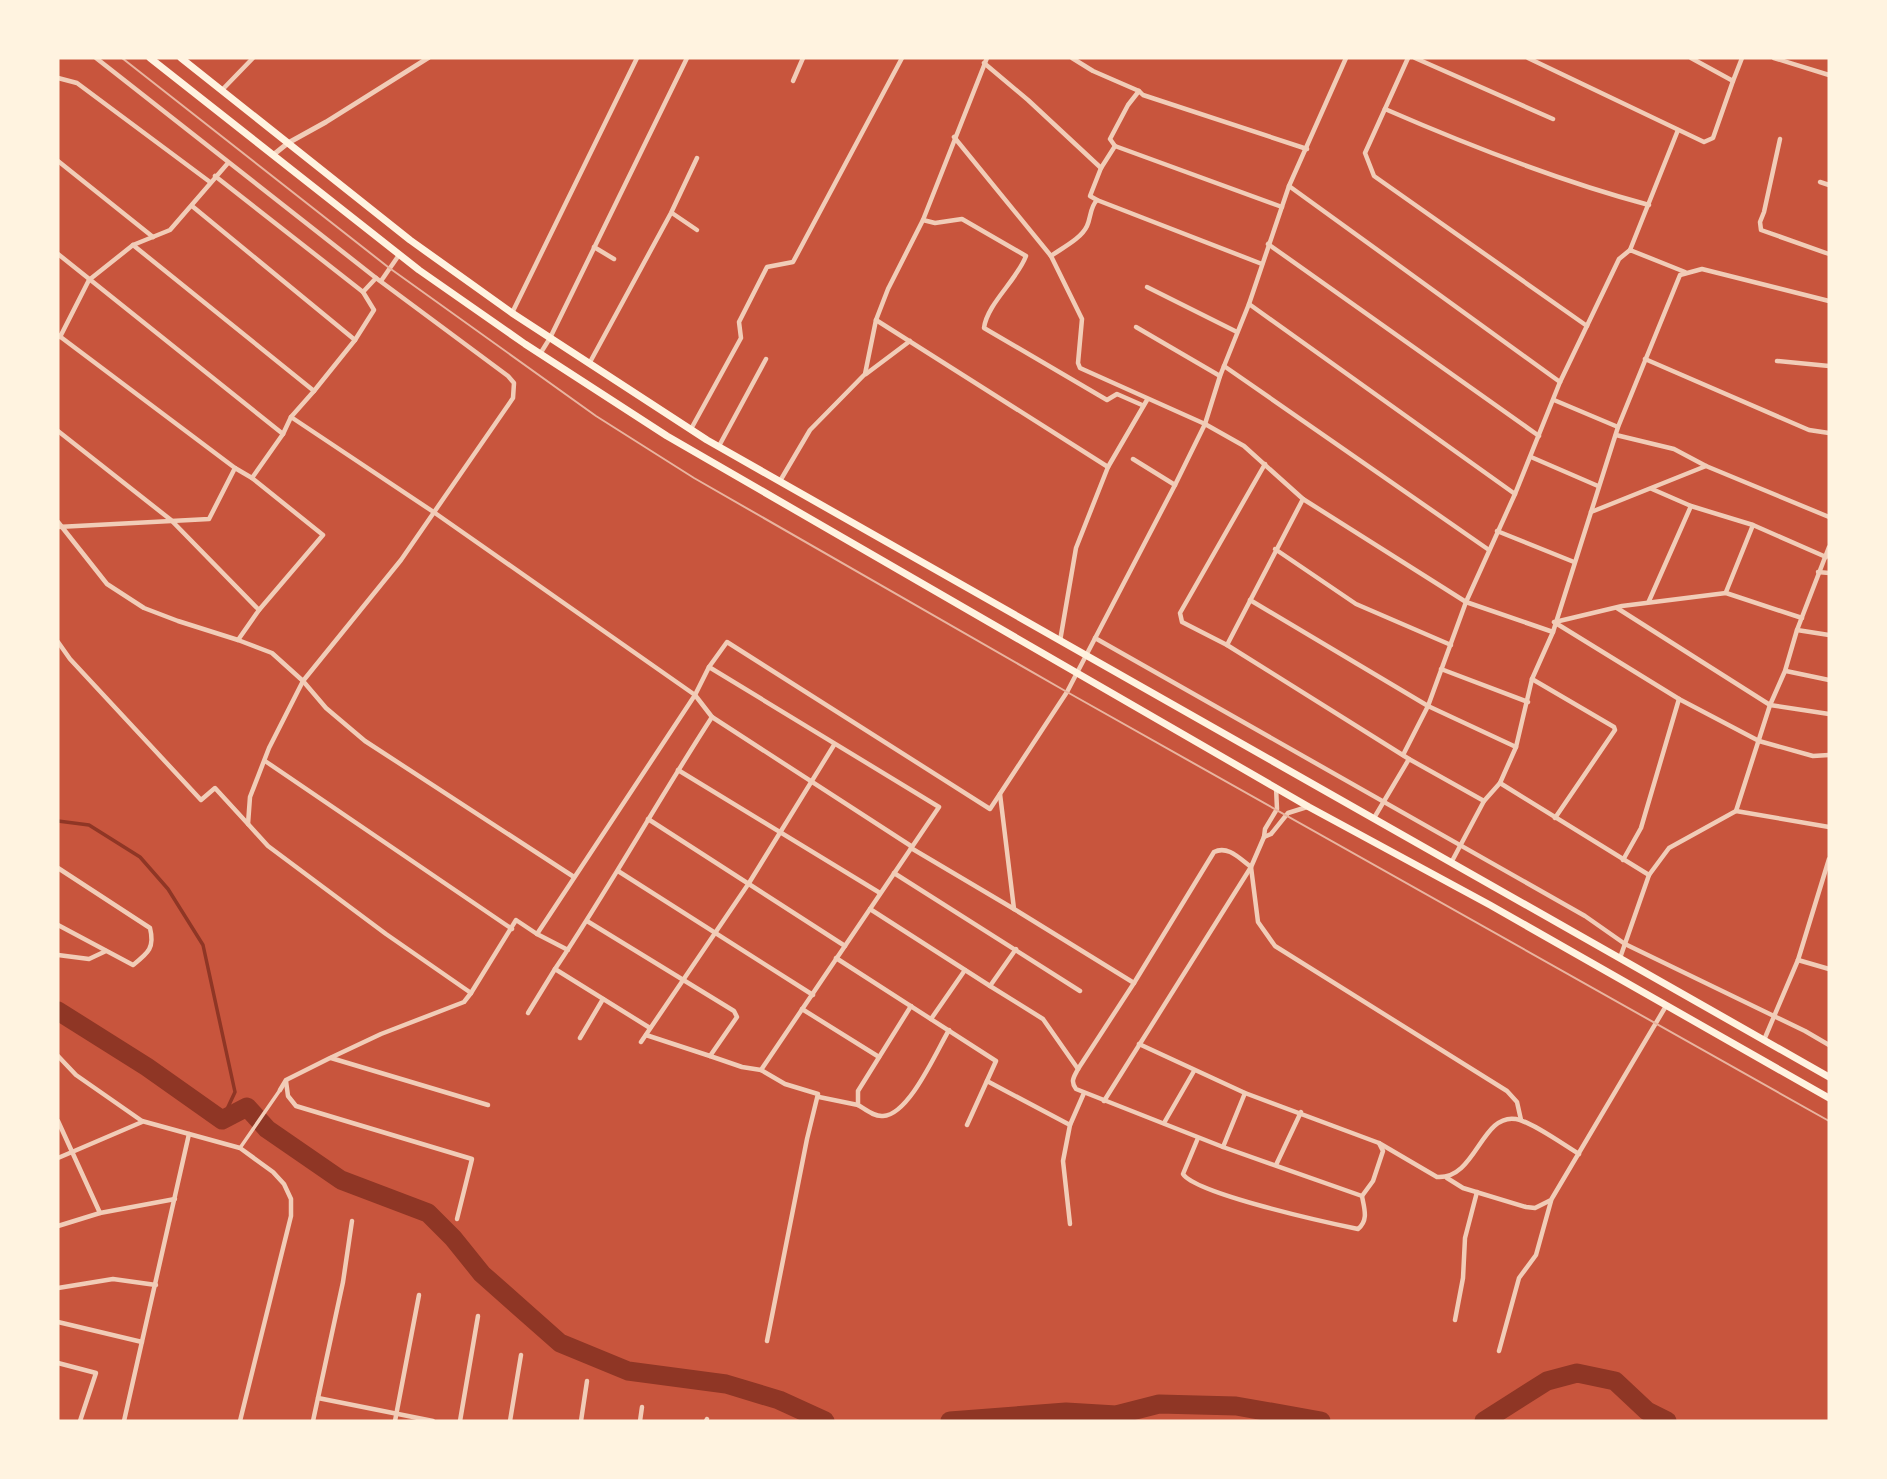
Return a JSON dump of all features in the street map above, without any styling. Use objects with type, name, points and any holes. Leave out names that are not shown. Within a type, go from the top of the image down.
[{"type":"main road","points":[[150,58],[399,254],[540,354],[667,436],[1309,807],[1620,978],[1829,1098]]},
{"type":"main road","points":[[181,58],[410,240],[512,313],[691,430],[1829,1077]]},
{"type":"main road","points":[[1598,966],[1606,951]]},
{"type":"main road","points":[[1620,978],[1628,964]]},
{"type":"street","points":[[96,58],[378,280],[514,383],[515,391],[509,405],[435,513],[401,560],[303,681],[269,748],[250,797],[247,824]]},
{"type":"street","points":[[221,91],[253,58]]},
{"type":"street","points":[[273,155],[288,143],[428,58]]},
{"type":"street","points":[[512,313],[637,58]]},
{"type":"street","points":[[540,354],[687,58]]},
{"type":"street","points":[[793,80],[803,58]]},
{"type":"street","points":[[691,430],[741,338],[739,322],[768,267],[793,262],[902,58]]},
{"type":"street","points":[[1072,58],[1093,71],[1139,91],[1143,96],[1307,149]]},
{"type":"street","points":[[537,933],[695,695],[709,667],[727,642],[990,809],[1067,692],[1205,424],[1289,186],[1346,58]]},
{"type":"street","points":[[1408,58],[1365,153],[1374,176],[1587,326]]},
{"type":"street","points":[[1415,58],[1553,119]]},
{"type":"street","points":[[1528,58],[1704,142],[1710,141],[1742,58]]},
{"type":"street","points":[[1691,58],[1733,81]]},
{"type":"street","points":[[1774,58],[1829,75]]},
{"type":"street","points":[[865,374],[876,320],[888,289],[923,220],[985,61],[1101,168]]},
{"type":"street","points":[[58,78],[78,83],[211,182]]},
{"type":"street","points":[[1139,91],[1128,105],[1110,139],[1111,143],[1282,207]]},
{"type":"street","points":[[1385,109],[1467,144],[1649,205]]},
{"type":"street","points":[[1403,755],[1428,706],[1466,602],[1531,457],[1560,382],[1619,259],[1630,250],[1678,130]]},
{"type":"street","points":[[954,137],[1051,256],[1082,319],[1078,354],[1080,368],[1205,424],[1244,446],[1303,499],[1466,602],[1553,632]]},
{"type":"street","points":[[1780,139],[1764,212],[1759,222],[1761,230],[1829,254]]},
{"type":"street","points":[[1115,146],[1101,168],[1090,196],[1262,264]]},
{"type":"street","points":[[589,364],[671,213],[697,158]]},
{"type":"street","points":[[58,161],[153,238]]},
{"type":"street","points":[[228,163],[170,230],[133,245],[89,280],[59,336],[252,478],[323,535],[238,639]]},
{"type":"street","points":[[215,176],[363,292],[374,310],[355,340],[291,417],[284,434],[252,478]]},
{"type":"street","points":[[1820,182],[1829,185]]},
{"type":"street","points":[[1289,186],[1560,382]]},
{"type":"street","points":[[1051,256],[1087,227],[1097,200]]},
{"type":"street","points":[[192,206],[355,340]]},
{"type":"street","points":[[671,213],[697,230]]},
{"type":"street","points":[[923,220],[935,223],[962,219],[1026,256],[1021,268],[992,310],[984,328],[1107,400],[1117,394],[1142,405]]},
{"type":"street","points":[[1268,244],[1539,436]]},
{"type":"street","points":[[133,245],[314,391]]},
{"type":"street","points":[[594,247],[614,259]]},
{"type":"street","points":[[1630,250],[1687,272]]},
{"type":"street","points":[[58,254],[284,434]]},
{"type":"street","points":[[363,292],[378,280],[399,254]]},
{"type":"street","points":[[1451,863],[1484,801],[1500,783],[1516,747],[1532,679],[1553,632],[1618,428],[1680,275],[1702,269],[1829,301]]},
{"type":"street","points":[[1147,288],[1237,332]]},
{"type":"street","points":[[1249,304],[1515,494]]},
{"type":"street","points":[[876,320],[1108,467]]},
{"type":"street","points":[[1136,327],[1220,376]]},
{"type":"street","points":[[779,482],[810,430],[865,374],[910,341]]},
{"type":"street","points":[[719,447],[766,359]]},
{"type":"street","points":[[1645,359],[1809,430],[1829,433]]},
{"type":"street","points":[[1777,361],[1829,366]]},
{"type":"street","points":[[1224,366],[1489,550]]},
{"type":"street","points":[[1060,641],[1076,548],[1108,467],[1147,400]]},
{"type":"street","points":[[1554,400],[1618,428]]},
{"type":"street","points":[[291,417],[435,513],[695,695],[712,718],[813,780],[911,848],[1134,983]]},
{"type":"street","points":[[58,431],[171,520],[259,610]]},
{"type":"street","points":[[1616,435],[1674,449],[1706,466],[1829,517]]},
{"type":"street","points":[[1531,457],[1598,486]]},
{"type":"street","points":[[1133,459],[1175,485]]},
{"type":"street","points":[[1265,464],[1180,613],[1182,622],[1227,645],[1409,759],[1484,801]]},
{"type":"street","points":[[1590,512],[1706,466]]},
{"type":"street","points":[[59,526],[209,519],[235,468]]},
{"type":"street","points":[[1652,489],[1692,506],[1753,525],[1826,557]]},
{"type":"street","points":[[1227,645],[1303,499]]},
{"type":"street","points":[[1649,602],[1692,506]]},
{"type":"street","points":[[1726,593],[1753,525]]},
{"type":"street","points":[[59,526],[107,584],[145,608],[272,653],[303,681],[326,708],[365,741],[573,877]]},
{"type":"street","points":[[1497,531],[1574,562]]},
{"type":"street","points":[[1736,811],[1770,705],[1785,671],[1797,630],[1829,547]]},
{"type":"street","points":[[1275,549],[1356,604],[1451,645]]},
{"type":"street","points":[[1818,572],[1829,573]]},
{"type":"street","points":[[1555,622],[1616,607],[1726,593],[1802,618]]},
{"type":"street","points":[[1250,600],[1428,706],[1516,747]]},
{"type":"street","points":[[1616,607],[1770,705],[1829,714]]},
{"type":"street","points":[[1555,622],[1679,699],[1759,741],[1813,756],[1829,755]]},
{"type":"street","points":[[1797,630],[1829,635]]},
{"type":"street","points":[[1095,638],[1585,916],[1625,944],[1829,1045]]},
{"type":"street","points":[[58,642],[70,659],[201,800],[215,788],[268,846],[471,993]]},
{"type":"street","points":[[709,667],[939,807],[880,893]]},
{"type":"street","points":[[1441,669],[1528,702]]},
{"type":"street","points":[[1785,671],[1829,680]]},
{"type":"street","points":[[1532,679],[1615,730],[1555,818]]},
{"type":"street","points":[[1623,860],[1641,828],[1679,699]]},
{"type":"street","points":[[528,1013],[712,718]]},
{"type":"street","points":[[641,1042],[749,883],[834,745]]},
{"type":"street","points":[[1373,819],[1409,759]]},
{"type":"street","points":[[265,761],[512,929]]},
{"type":"street","points":[[678,770],[880,893]]},
{"type":"street","points":[[1500,783],[1649,875]]},
{"type":"street","points":[[1104,1101],[1251,867],[1265,829],[1278,804],[1276,787]]},
{"type":"street","points":[[1000,794],[1014,909]]},
{"type":"street","points":[[1264,837],[1271,834],[1290,811],[1309,807]]},
{"type":"street","points":[[1620,958],[1649,875],[1669,848],[1736,811],[1829,827]]},
{"type":"street","points":[[1275,812],[1284,818]]},
{"type":"street","points":[[648,819],[845,946]]},
{"type":"street","points":[[761,1069],[911,848]]},
{"type":"street","points":[[1362,1196],[1198,1138],[1076,1090],[1072,1083],[1078,1069],[1214,852],[1228,850],[1251,867],[1258,922],[1275,946],[1507,1091],[1517,1102],[1521,1120]]},
{"type":"street","points":[[1764,1040],[1798,960],[1829,859]]},
{"type":"street","points":[[58,868],[150,928],[153,940],[148,953],[133,965],[58,925]]},
{"type":"street","points":[[618,871],[813,995]]},
{"type":"street","points":[[894,873],[1080,991]]},
{"type":"street","points":[[1243,879],[1255,888]]},
{"type":"street","points":[[1820,888],[1829,891]]},
{"type":"street","points":[[870,909],[1044,1019],[1078,1069]]},
{"type":"street","points":[[240,1148],[286,1080],[382,1034],[464,1002],[516,920],[568,950]]},
{"type":"street","points":[[587,921],[730,1008],[737,1017],[710,1056]]},
{"type":"street","points":[[990,986],[1016,949]]},
{"type":"street","points":[[58,955],[89,959],[106,951]]},
{"type":"street","points":[[836,958],[996,1061],[967,1125]]},
{"type":"street","points":[[1798,960],[1829,969]]},
{"type":"street","points":[[555,969],[650,1028]]},
{"type":"street","points":[[931,1019],[965,970]]},
{"type":"street","points":[[580,1038],[603,999]]},
{"type":"street","points":[[1499,1351],[1519,1278],[1536,1255],[1552,1200],[1667,1005]]},
{"type":"street","points":[[858,1105],[858,1091],[911,1006]]},
{"type":"street","points":[[802,1009],[879,1057]]},
{"type":"street","points":[[646,1035],[742,1067],[761,1069],[785,1084],[818,1094],[819,1097],[858,1105],[879,1117],[891,1115],[906,1104],[949,1030]]},
{"type":"street","points":[[1139,1044],[1245,1093],[1379,1143],[1437,1177],[1446,1178],[1463,1188],[1526,1207],[1535,1208],[1552,1200]]},
{"type":"street","points":[[58,1056],[76,1075],[142,1121],[240,1148],[279,1177],[288,1191],[292,1208],[240,1421]]},
{"type":"street","points":[[330,1058],[488,1105]]},
{"type":"street","points":[[1164,1123],[1194,1070]]},
{"type":"street","points":[[286,1080],[288,1096],[296,1106],[472,1158],[457,1219]]},
{"type":"street","points":[[987,1081],[1070,1125]]},
{"type":"street","points":[[1070,1224],[1063,1161],[1070,1125],[1084,1093]]},
{"type":"street","points":[[1223,1147],[1245,1093]]},
{"type":"street","points":[[767,1341],[804,1151],[819,1097]]},
{"type":"street","points":[[1276,1165],[1301,1112]]},
{"type":"street","points":[[1446,1178],[1461,1170],[1497,1124],[1510,1119],[1521,1120],[1579,1154]]},
{"type":"street","points":[[58,1121],[100,1213]]},
{"type":"street","points":[[58,1158],[142,1121]]},
{"type":"street","points":[[124,1421],[189,1134]]},
{"type":"street","points":[[1198,1138],[1183,1174],[1189,1181],[1280,1210],[1358,1229],[1364,1224],[1366,1216],[1362,1196],[1373,1181],[1383,1151],[1379,1143]]},
{"type":"street","points":[[1455,1320],[1463,1278],[1465,1238],[1477,1192]]},
{"type":"street","points":[[58,1226],[100,1213],[174,1199]]},
{"type":"street","points":[[313,1421],[343,1282],[352,1221]]},
{"type":"street","points":[[58,1289],[113,1279],[156,1285]]},
{"type":"street","points":[[395,1421],[419,1295]]},
{"type":"street","points":[[460,1421],[478,1316]]},
{"type":"street","points":[[58,1322],[142,1342]]},
{"type":"street","points":[[510,1421],[522,1356]]},
{"type":"street","points":[[58,1363],[96,1373],[80,1421]]},
{"type":"street","points":[[581,1421],[587,1381]]},
{"type":"street","points":[[318,1398],[433,1421]]},
{"type":"street","points":[[640,1421],[642,1407]]},
{"type":"waterway","points":[[58,821],[89,825],[140,857],[168,889],[203,945],[235,1092],[222,1120]]},
{"type":"waterway","points":[[58,1011],[147,1067],[222,1120],[247,1107],[267,1129],[341,1180],[428,1213],[453,1238],[482,1274],[560,1343],[628,1371],[726,1384],[779,1400],[825,1421]]},
{"type":"waterway","points":[[1484,1421],[1547,1381],[1577,1373],[1615,1381],[1647,1411],[1667,1421]]},
{"type":"waterway","points":[[950,1421],[1066,1412],[1116,1415],[1159,1404],[1236,1406],[1321,1421]]},
{"type":"tram line","points":[[122,58],[388,267],[596,416],[694,478],[1067,692],[1829,1121]]}]
